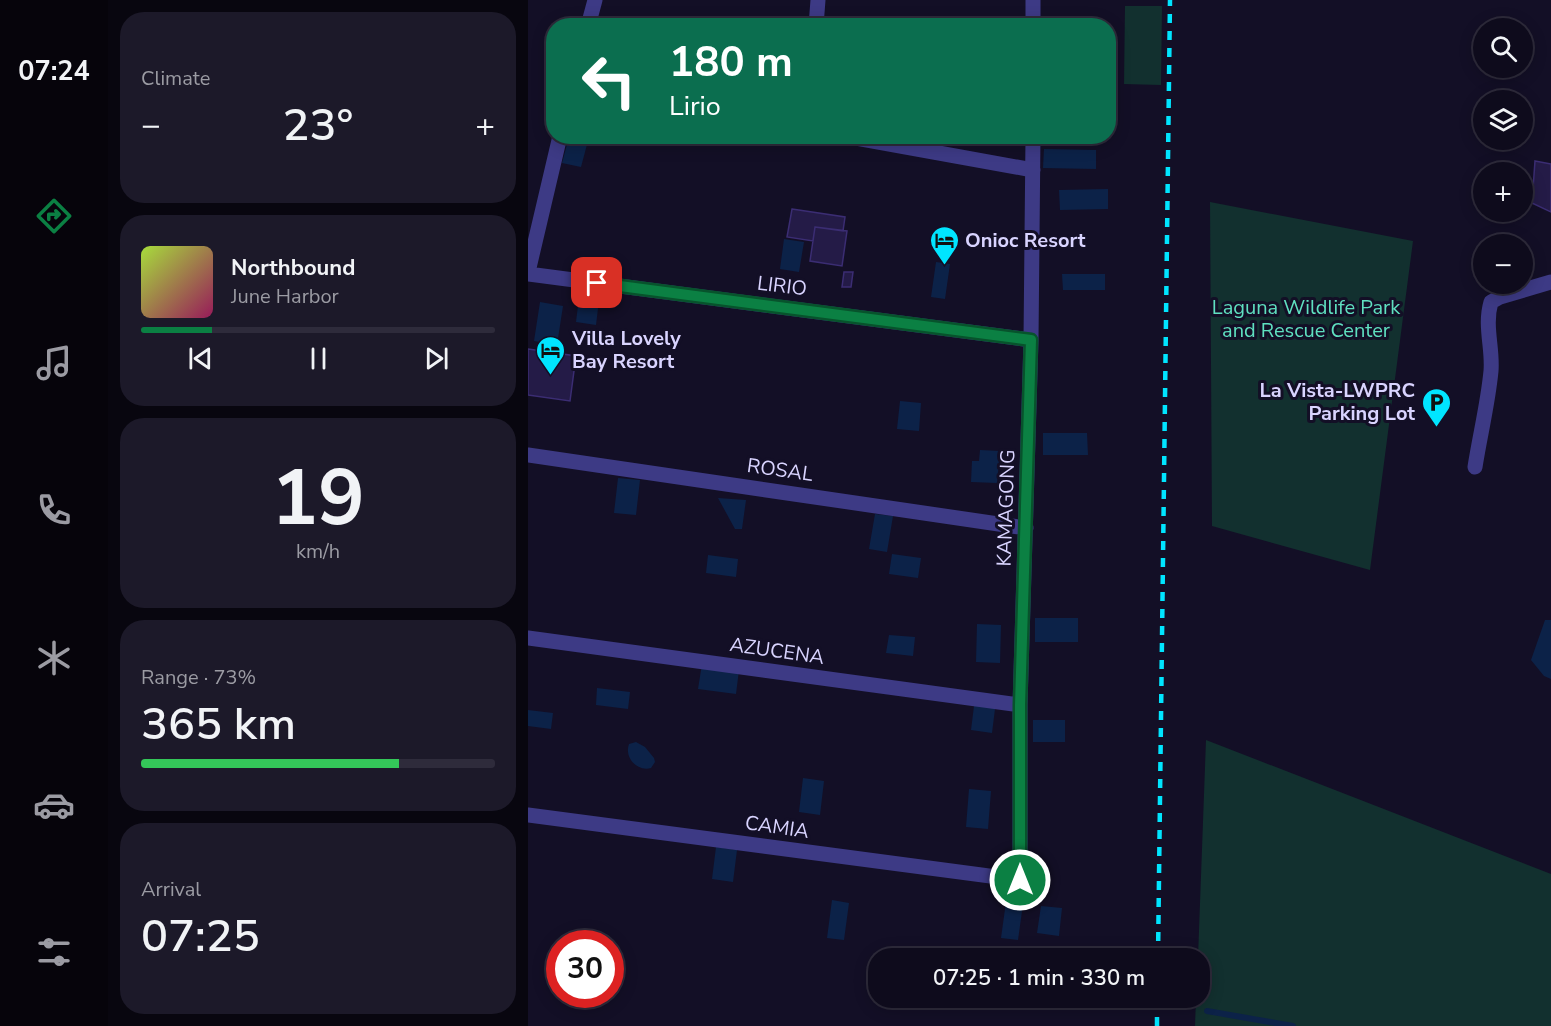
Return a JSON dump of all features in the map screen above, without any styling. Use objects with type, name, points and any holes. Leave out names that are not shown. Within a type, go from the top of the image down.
[{"type":"street","points":[[590,18],[595,0]]},
{"type":"street","points":[[817,18],[818,0]]},
{"type":"street","points":[[1033,0],[1033,18]]},
{"type":"street","points":[[528,273],[558,144]]},
{"type":"street","points":[[889,144],[1033,170]]},
{"type":"street","name":"KAMAGONG","points":[[1020,880],[1020,705],[1031,340],[1033,144]]},
{"type":"street","name":"LIRIO","points":[[528,273],[1031,340]]},
{"type":"street","points":[[1475,467],[1491,368],[1488,314],[1491,303],[1500,297],[1551,282]]},
{"type":"street","name":"ROSAL","points":[[528,454],[1026,528]]},
{"type":"street","name":"AZUCENA","points":[[528,638],[1020,705]]},
{"type":"street","name":"CAMIA","points":[[528,815],[1020,880]]},
{"type":"green space","points":[[1125,6],[1162,6],[1161,85],[1124,84]]},
{"type":"green space","name":"Laguna Wildlife Park and Rescue Center","points":[[1210,202],[1413,241],[1370,570],[1212,526]]},
{"type":"green space","points":[[1206,740],[1551,874],[1551,1026],[1195,1026],[1196,1008],[1210,1008],[1210,948],[1198,948]]},
{"type":"water","points":[[567,144],[587,144],[581,167],[562,163]]},
{"type":"water","points":[[1044,149],[1096,150],[1096,169],[1043,168]]},
{"type":"water","points":[[1108,189],[1108,209],[1060,210],[1059,190]]},
{"type":"water","points":[[784,239],[804,242],[799,272],[780,269]]},
{"type":"water","points":[[936,262],[950,264],[945,299],[931,297]]},
{"type":"water","points":[[1062,274],[1105,274],[1105,290],[1063,290]]},
{"type":"water","points":[[580,289],[600,292],[596,325],[576,322]]},
{"type":"water","points":[[540,302],[563,306],[557,345],[534,341]]},
{"type":"water","points":[[900,401],[921,403],[919,431],[897,429]]},
{"type":"water","points":[[1043,433],[1087,433],[1088,455],[1043,455]]},
{"type":"water","points":[[980,450],[1000,451],[997,483],[971,482],[972,461],[979,461]]},
{"type":"water","points":[[618,478],[640,480],[636,515],[614,513]]},
{"type":"water","points":[[718,498],[746,500],[742,529],[735,529]]},
{"type":"water","points":[[875,514],[893,516],[887,552],[869,549]]},
{"type":"water","points":[[892,554],[921,558],[918,578],[889,574]]},
{"type":"water","points":[[708,555],[738,559],[736,577],[706,573]]},
{"type":"water","points":[[1035,618],[1078,618],[1078,642],[1035,642]]},
{"type":"water","points":[[1545,620],[1551,620],[1551,679],[1544,676],[1531,660]]},
{"type":"water","points":[[977,624],[1001,625],[1000,663],[976,662]]},
{"type":"water","points":[[889,635],[915,637],[913,656],[886,653]]},
{"type":"water","points":[[702,664],[739,670],[736,694],[698,689]]},
{"type":"water","points":[[597,688],[630,692],[628,709],[596,705]]},
{"type":"water","points":[[975,698],[996,701],[992,733],[971,730]]},
{"type":"water","points":[[528,710],[553,713],[551,729],[528,726]]},
{"type":"water","points":[[1033,720],[1065,720],[1065,742],[1033,742]]},
{"type":"water","points":[[636,742],[645,747],[654,758],[655,762],[651,768],[641,768],[630,758],[629,744]]},
{"type":"water","points":[[803,778],[824,781],[820,815],[799,812]]},
{"type":"water","points":[[969,789],[991,791],[988,829],[966,827]]},
{"type":"water","points":[[716,847],[737,850],[733,882],[712,879]]},
{"type":"water","points":[[832,900],[849,903],[844,940],[827,938]]},
{"type":"water","points":[[1006,902],[1023,904],[1018,940],[1001,938]]},
{"type":"water","points":[[1041,906],[1062,908],[1059,936],[1037,933]]},
{"type":"building","points":[[1535,161],[1551,164],[1551,212],[1533,203]]},
{"type":"building","points":[[792,209],[845,217],[843,231],[815,227],[813,241],[787,237]]},
{"type":"building","points":[[815,227],[847,231],[842,266],[810,261]]},
{"type":"building","points":[[844,272],[853,272],[851,287],[842,287]]},
{"type":"building","name":"Villa Lovely Bay Resort","points":[[528,349],[576,356],[570,401],[528,395]]},
{"type":"waterway","points":[[1207,1011],[1293,1026]]},
{"type":"railway","points":[[1158,948],[1170,0]]},
{"type":"railway","points":[[1157,1008],[1157,1026]]},
{"type":"place","name":"Onioc Resort","points":[[944,266]]},
{"type":"place","name":"Villa Lovely Bay Resort","points":[[551,376]]},
{"type":"place","name":"La Vista-LWPRC Parking Lot","points":[[1436,428]]},
{"type":"route","points":[[597,283],[1031,340],[1020,705],[1020,880]]}]
